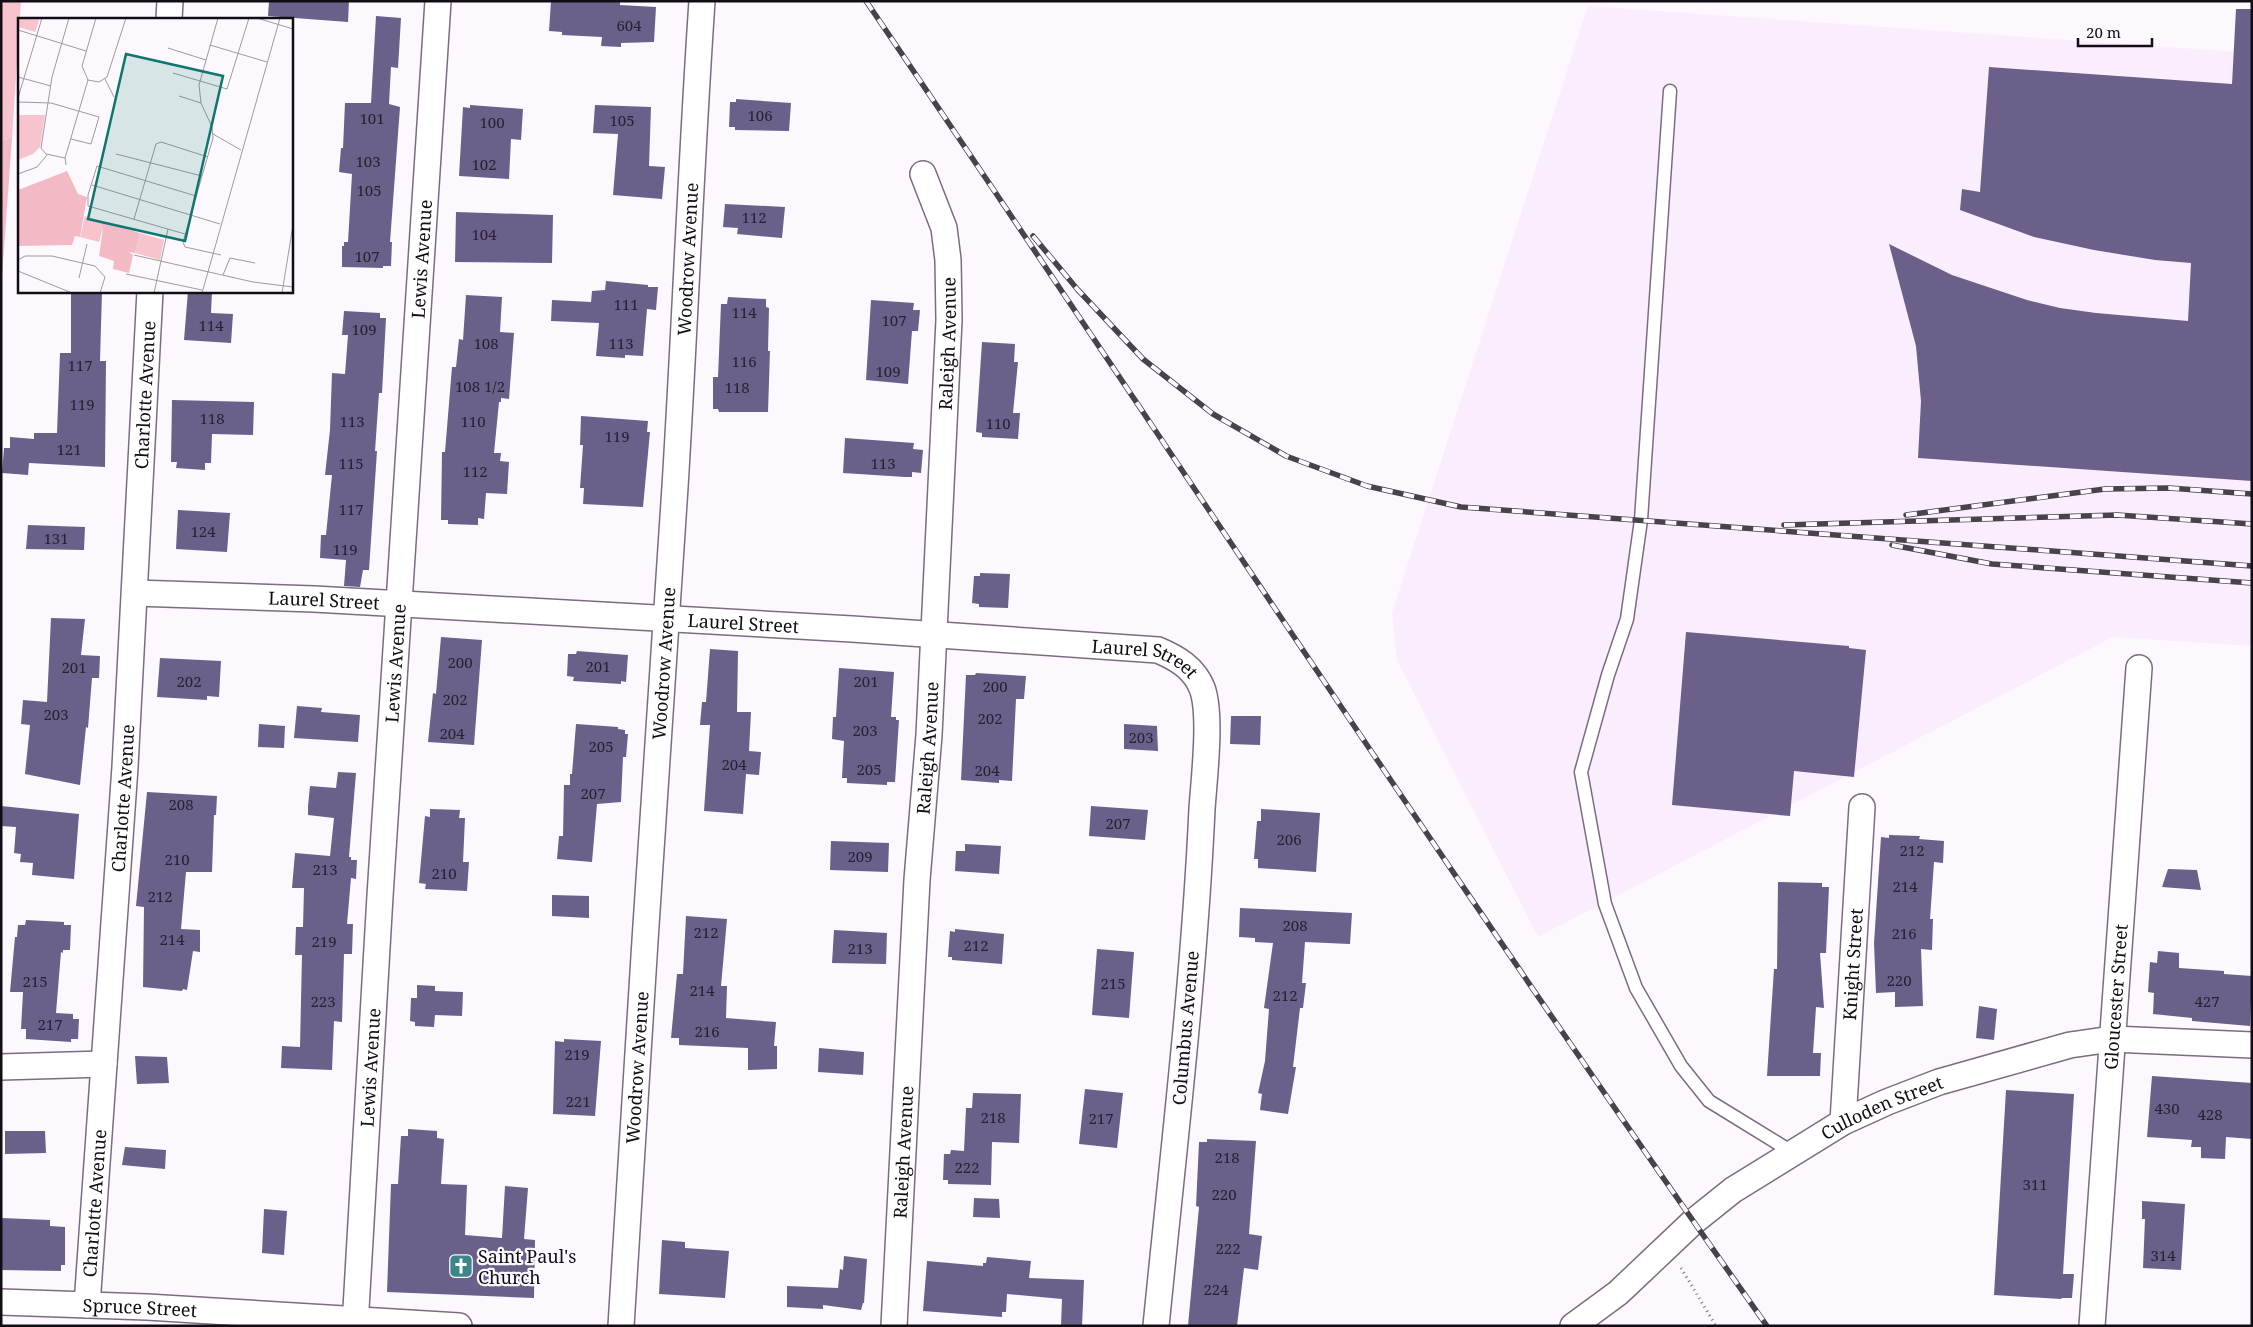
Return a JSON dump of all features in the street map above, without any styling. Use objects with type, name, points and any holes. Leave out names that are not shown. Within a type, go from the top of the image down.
[{"type":"street","points":[[169,18],[170,1]]},
{"type":"street","name":"Lewis Avenue","points":[[355,1323],[380,896],[438,1]]},
{"type":"street","name":"Woodrow Avenue","points":[[621,1326],[642,972],[651,874],[702,1]]},
{"type":"street","name":"Raleigh Avenue","points":[[894,1326],[917,880],[929,735],[949,320],[948,260],[944,228],[923,174]]},
{"type":"street","name":"Charlotte Avenue","points":[[87,1305],[125,767],[150,292]]},
{"type":"street","name":"Laurel Street","points":[[135,593],[314,599],[1158,650],[1175,657],[1190,669],[1202,689],[1207,716],[1206,730]]},
{"type":"street","name":"Gloucester Street","points":[[2092,1326],[2139,668]]},
{"type":"street","name":"Columbus Avenue","points":[[1156,1326],[1200,857],[1206,730]]},
{"type":"street","name":"Knight Street","points":[[1843,1122],[1862,807]]},
{"type":"street","name":"Culloden Street","points":[[1573,1326],[1618,1293],[1668,1246],[1733,1190],[1843,1122],[1939,1082],[2070,1045],[2112,1039],[2252,1045]]},
{"type":"street","points":[[1,1067],[104,1064]]},
{"type":"street","name":"Spruce Street","points":[[1,1302],[87,1305],[355,1323],[459,1326]]},
{"type":"lane","points":[[1670,91],[1641,520],[1627,619],[1608,675],[1581,772],[1605,904],[1636,988],[1681,1066],[1709,1101],[1792,1152]]},
{"type":"path","points":[[1668,1246],[1716,1326]]},
{"type":"shaded area","points":[[1,1],[21,1],[20,18],[18,18],[12,138],[1,141]]},
{"type":"shaded area","points":[[1588,6],[2252,53],[2252,646],[2113,637],[1538,937],[1397,660],[1392,613]]},
{"type":"shaded area","points":[[12,138],[1,290],[1,141]]},
{"type":"building","points":[[269,1],[349,1],[348,22],[268,16]]},
{"type":"building","points":[[551,1],[620,1],[620,5],[656,7],[654,42],[621,43],[621,47],[601,46],[602,37],[562,35],[562,32],[549,31]]},
{"type":"building","points":[[2236,9],[2252,9],[2252,481],[1918,458],[1921,401],[1916,346],[1889,244],[1952,275],[2027,300],[2060,308],[2096,313],[2188,321],[2191,263],[2155,260],[2094,250],[2034,237],[1960,210],[1962,189],[1980,192],[1989,67],[2232,84]]},
{"type":"building","points":[[376,16],[401,18],[398,68],[391,67],[389,104],[400,107],[390,242],[392,242],[391,266],[383,266],[383,268],[342,267],[342,246],[344,246],[344,242],[348,242],[352,174],[339,172],[341,148],[343,148],[345,103],[371,103]]},
{"type":"building","points":[[736,99],[791,103],[789,131],[735,130],[735,127],[729,127],[730,102],[736,102]]},
{"type":"building","points":[[470,105],[523,109],[521,140],[511,139],[509,179],[459,176],[463,107],[470,108]]},
{"type":"building","points":[[595,105],[651,107],[649,166],[665,167],[662,199],[613,195],[618,134],[593,133]]},
{"type":"building","points":[[725,204],[785,207],[782,238],[737,234],[738,228],[723,227]]},
{"type":"building","points":[[456,212],[553,215],[552,263],[455,262]]},
{"type":"building","points":[[606,281],[658,287],[656,310],[647,309],[643,356],[625,355],[625,358],[596,356],[599,323],[551,321],[552,300],[591,302],[592,291],[605,290]]},
{"type":"building","points":[[71,292],[102,292],[100,361],[106,361],[105,467],[29,463],[28,475],[2,473],[4,448],[10,448],[10,437],[34,439],[34,433],[57,433],[60,353],[71,353]]},
{"type":"building","points":[[188,292],[212,292],[211,313],[233,314],[231,343],[184,340]]},
{"type":"building","points":[[466,295],[502,297],[500,332],[514,333],[509,399],[501,398],[501,402],[499,402],[494,453],[501,453],[500,461],[509,462],[507,494],[486,493],[484,519],[478,518],[478,525],[448,524],[448,520],[441,520],[442,452],[445,452],[452,367],[456,367],[459,339],[463,340]]},
{"type":"building","points":[[728,297],[766,299],[766,307],[769,308],[768,351],[770,351],[768,412],[719,412],[718,409],[713,409],[713,377],[718,377],[721,304],[727,304]]},
{"type":"building","points":[[871,300],[914,303],[913,310],[920,310],[918,331],[912,331],[908,384],[866,380]]},
{"type":"building","points":[[344,311],[380,313],[380,318],[386,318],[382,393],[379,393],[375,451],[377,451],[369,570],[363,570],[360,587],[344,586],[346,560],[320,558],[321,535],[326,535],[332,475],[325,475],[330,430],[332,373],[345,374],[348,335],[342,335]]},
{"type":"building","points":[[982,342],[1015,344],[1014,362],[1018,362],[1013,413],[1020,413],[1018,439],[982,437],[982,433],[976,432]]},
{"type":"building","points":[[172,400],[254,402],[253,435],[212,434],[211,463],[205,463],[205,470],[176,468],[177,462],[171,462]]},
{"type":"building","points":[[581,416],[648,421],[647,432],[650,432],[643,507],[583,504],[584,488],[580,488],[583,445],[580,445]]},
{"type":"building","points":[[845,438],[914,443],[913,449],[923,450],[921,473],[912,472],[912,477],[905,477],[843,473]]},
{"type":"building","points":[[178,510],[230,513],[227,552],[176,549]]},
{"type":"building","points":[[28,525],[85,527],[84,550],[26,549]]},
{"type":"building","points":[[980,573],[1010,574],[1008,608],[979,607],[979,604],[972,603],[974,576],[980,576]]},
{"type":"building","points":[[51,618],[85,619],[81,655],[100,656],[99,678],[92,678],[88,728],[86,727],[80,785],[25,774],[30,725],[21,724],[23,700],[47,702]]},
{"type":"building","points":[[1686,632],[1849,646],[1849,648],[1866,650],[1854,777],[1794,771],[1790,816],[1672,805]]},
{"type":"building","points":[[441,637],[482,640],[474,745],[428,742],[433,693],[436,694]]},
{"type":"building","points":[[710,649],[738,651],[737,712],[751,712],[749,751],[761,752],[759,775],[746,774],[743,814],[704,811],[710,725],[700,725],[702,702],[706,702]]},
{"type":"building","points":[[577,651],[628,655],[626,682],[621,681],[621,684],[573,681],[574,677],[567,676],[568,654],[576,654]]},
{"type":"building","points":[[160,658],[221,661],[219,697],[207,696],[207,700],[157,697]]},
{"type":"building","points":[[839,668],[894,672],[891,717],[896,717],[896,720],[899,720],[895,782],[887,782],[887,785],[847,783],[847,778],[842,778],[844,741],[832,739],[833,717],[836,717]]},
{"type":"building","points":[[976,673],[1026,676],[1024,699],[1016,699],[1012,781],[999,780],[999,783],[961,780],[966,675],[975,675]]},
{"type":"building","points":[[297,706],[322,708],[321,712],[360,715],[358,742],[294,738]]},
{"type":"building","points":[[1231,716],[1261,716],[1260,745],[1230,744]]},
{"type":"building","points":[[259,724],[285,726],[284,748],[258,747]]},
{"type":"building","points":[[576,724],[618,727],[618,729],[625,730],[625,734],[628,734],[626,757],[623,757],[621,802],[597,804],[592,862],[557,859],[559,836],[563,836],[564,785],[570,785]]},
{"type":"building","points":[[1124,724],[1157,726],[1158,751],[1124,749]]},
{"type":"building","points":[[338,772],[356,773],[349,857],[351,857],[351,860],[357,860],[356,879],[351,878],[347,924],[353,924],[352,954],[344,954],[342,1022],[334,1021],[332,1070],[281,1068],[282,1046],[300,1047],[302,955],[295,955],[296,927],[303,927],[304,888],[292,888],[295,853],[330,856],[334,818],[308,815],[308,806],[310,786],[336,788]]},
{"type":"building","points":[[147,792],[217,796],[216,815],[214,815],[212,872],[186,872],[181,929],[200,930],[200,952],[193,951],[187,990],[183,989],[182,991],[143,987],[144,907],[136,906]]},
{"type":"building","points":[[1,806],[79,814],[74,879],[32,875],[33,863],[20,862],[21,854],[14,853],[16,827],[1,826]]},
{"type":"building","points":[[1091,806],[1148,810],[1145,840],[1089,836]]},
{"type":"building","points":[[430,809],[460,810],[459,818],[465,818],[463,862],[469,862],[467,891],[425,889],[426,884],[419,883],[425,816],[430,817]]},
{"type":"building","points":[[1261,809],[1320,813],[1316,872],[1258,868],[1258,859],[1254,859],[1257,821],[1261,821]]},
{"type":"building","points":[[1889,835],[1920,836],[1919,839],[1944,841],[1943,863],[1934,862],[1930,919],[1933,919],[1932,950],[1921,949],[1923,1006],[1895,1007],[1895,992],[1876,993],[1874,943],[1881,837],[1889,838]]},
{"type":"building","points":[[831,841],[889,843],[888,872],[830,870]]},
{"type":"building","points":[[965,844],[1001,846],[999,874],[955,871],[956,851],[965,851]]},
{"type":"building","points":[[2168,869],[2197,870],[2201,890],[2162,887]]},
{"type":"building","points":[[1778,882],[1822,883],[1822,887],[1829,887],[1826,953],[1820,953],[1824,1008],[1816,1007],[1813,1053],[1821,1053],[1820,1076],[1767,1076],[1774,969],[1777,969]]},
{"type":"building","points":[[552,895],[589,896],[589,918],[552,916]]},
{"type":"building","points":[[1240,908],[1352,913],[1350,944],[1305,942],[1302,983],[1306,983],[1303,1008],[1300,1008],[1293,1067],[1296,1067],[1288,1114],[1260,1110],[1262,1094],[1258,1093],[1265,1061],[1269,1009],[1264,1008],[1273,943],[1255,942],[1255,938],[1239,937]]},
{"type":"building","points":[[686,916],[727,919],[721,986],[727,986],[726,1018],[776,1022],[774,1046],[777,1046],[777,1069],[748,1070],[748,1048],[679,1045],[679,1038],[671,1038],[677,974],[683,974]]},
{"type":"building","points":[[26,920],[64,922],[64,925],[71,925],[70,950],[63,950],[63,953],[61,952],[56,1013],[73,1014],[73,1019],[79,1019],[78,1039],[71,1039],[71,1042],[26,1039],[26,1029],[21,1029],[23,992],[10,992],[15,937],[17,937],[18,925],[25,925]]},
{"type":"building","points":[[955,929],[1004,934],[1002,964],[952,960],[952,957],[948,957],[950,931],[955,932]]},
{"type":"building","points":[[834,930],[887,933],[886,964],[832,963]]},
{"type":"building","points":[[1097,949],[1134,952],[1129,1018],[1092,1015]]},
{"type":"building","points":[[2158,951],[2179,953],[2179,968],[2224,971],[2224,974],[2252,976],[2250,1026],[2192,1021],[2192,1018],[2153,1014],[2154,993],[2148,992],[2150,962],[2157,963]]},
{"type":"building","points":[[417,985],[435,986],[435,991],[463,992],[462,1016],[435,1015],[434,1027],[415,1026],[415,1022],[410,1021],[411,998],[417,998]]},
{"type":"building","points":[[1979,1006],[1997,1009],[1994,1040],[1976,1038]]},
{"type":"building","points":[[564,1039],[601,1041],[595,1116],[553,1114],[555,1041],[564,1042]]},
{"type":"building","points":[[819,1048],[864,1052],[863,1075],[818,1072]]},
{"type":"building","points":[[135,1056],[167,1057],[169,1083],[137,1084]]},
{"type":"building","points":[[2152,1076],[2252,1083],[2252,1139],[2226,1137],[2225,1159],[2201,1158],[2201,1147],[2191,1147],[2192,1140],[2147,1137]]},
{"type":"building","points":[[1085,1089],[1123,1093],[1117,1148],[1079,1144]]},
{"type":"building","points":[[2006,1090],[2074,1094],[2063,1274],[2074,1274],[2072,1298],[1994,1295]]},
{"type":"building","points":[[973,1093],[1021,1094],[1019,1143],[992,1142],[991,1185],[948,1184],[948,1180],[943,1180],[944,1154],[950,1154],[951,1150],[964,1151],[966,1108],[972,1108]]},
{"type":"building","name":"Saint Paul's Church","points":[[408,1129],[437,1131],[437,1138],[444,1139],[441,1184],[467,1185],[465,1235],[502,1238],[505,1186],[528,1188],[524,1239],[535,1240],[534,1298],[387,1292],[391,1184],[398,1184],[401,1136],[408,1136]]},
{"type":"building","points":[[5,1131],[45,1131],[46,1153],[5,1154]]},
{"type":"building","points":[[1207,1139],[1256,1141],[1249,1234],[1262,1236],[1258,1270],[1244,1268],[1237,1326],[1188,1326],[1199,1207],[1196,1206],[1199,1142],[1207,1142]]},
{"type":"building","points":[[125,1147],[166,1150],[165,1169],[122,1165]]},
{"type":"building","points":[[974,1198],[999,1199],[1000,1218],[973,1217]]},
{"type":"building","points":[[2142,1201],[2185,1204],[2181,1270],[2143,1268],[2145,1219],[2142,1219]]},
{"type":"building","points":[[264,1209],[287,1211],[284,1255],[262,1253]]},
{"type":"building","points":[[1,1218],[50,1220],[50,1226],[65,1227],[65,1265],[61,1265],[61,1271],[1,1270]]},
{"type":"building","points":[[662,1240],[685,1242],[685,1248],[729,1251],[725,1298],[659,1294]]},
{"type":"building","points":[[844,1256],[867,1259],[864,1303],[861,1310],[823,1305],[823,1309],[787,1307],[787,1286],[838,1288],[840,1269],[843,1270]]},
{"type":"building","points":[[987,1257],[1031,1261],[1029,1278],[1084,1280],[1082,1326],[1061,1326],[1062,1299],[1007,1294],[1006,1312],[1002,1312],[1002,1317],[923,1311],[927,1261],[983,1266],[983,1263],[986,1263]]},
{"type":"railway","points":[[866,1],[1538,997],[1767,1326]]},
{"type":"railway","points":[[1033,236],[1078,290],[1143,359],[1213,414],[1286,456],[1367,486],[1461,507],[2252,566]]},
{"type":"railway","points":[[1906,515],[2105,489],[2169,488],[2252,494]]},
{"type":"railway","points":[[1784,525],[2117,515],[2252,524]]},
{"type":"railway","points":[[1892,545],[1992,564],[2252,583]]},
{"type":"place","name":"Saint Paul's Church","points":[[461,1266]]}]
